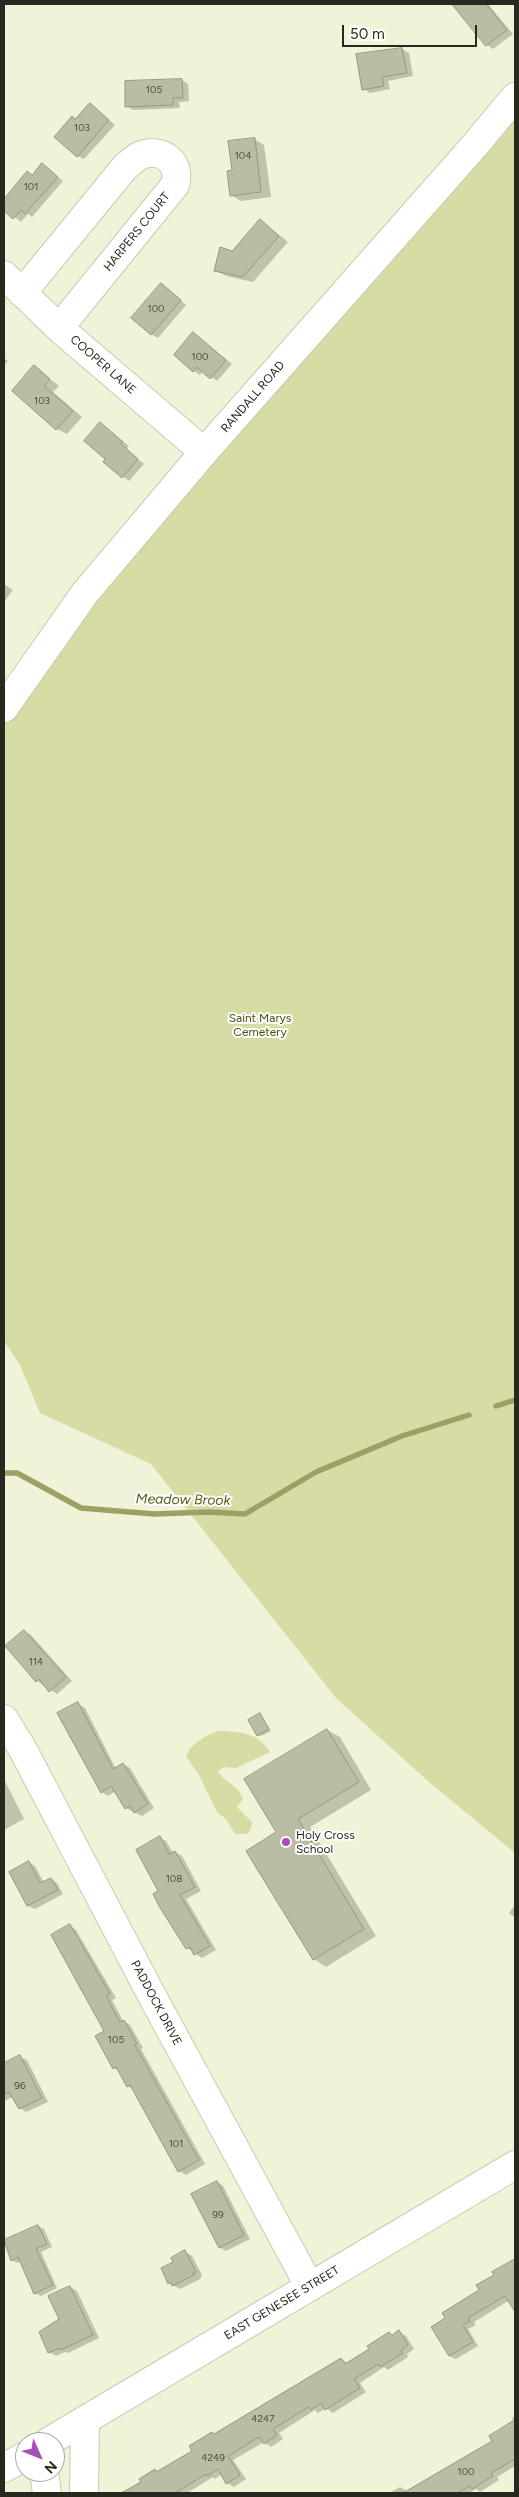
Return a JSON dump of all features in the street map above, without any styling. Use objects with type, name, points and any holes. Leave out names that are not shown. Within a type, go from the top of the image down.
[{"type":"street","name":"RANDALL ROAD","points":[[4,708],[85,594],[204,452],[475,146],[515,97]]},
{"type":"street","name":"HARPERS COURT","points":[[13,284],[125,167],[140,155],[156,153],[167,156],[174,163],[178,176],[175,185],[59,328]]},
{"type":"street","name":"COOPER LANE","points":[[13,284],[59,328],[204,452]]},
{"type":"street","name":"PADDOCK DRIVE","points":[[4,1720],[22,1748],[151,1994],[310,2287]]},
{"type":"street","name":"EAST GENESEE STREET","points":[[65,2432],[515,2165]]},
{"type":"street","points":[[84,2493],[85,2420]]},
{"type":"street","points":[[4,2468],[15,2462]]},
{"type":"green space","name":"Saint Marys Cemetery","points":[[515,97],[515,1853],[429,1782],[336,1698],[151,1464],[40,1413],[20,1365],[4,1341],[4,708]]},
{"type":"green space","points":[[219,1731],[248,1734],[260,1740],[270,1752],[236,1768],[224,1767],[218,1771],[241,1794],[243,1799],[237,1807],[252,1822],[251,1829],[247,1834],[235,1834],[226,1819],[217,1812],[199,1775],[186,1756],[200,1740]]},
{"type":"building","points":[[452,4],[486,4],[507,30],[486,46]]},
{"type":"building","points":[[402,48],[407,73],[382,77],[384,86],[362,90],[356,54]]},
{"type":"building","points":[[182,79],[183,98],[173,98],[173,105],[125,107],[125,81]]},
{"type":"building","points":[[90,103],[109,120],[77,157],[54,137],[72,116],[75,119]]},
{"type":"building","points":[[255,138],[261,192],[230,196],[227,171],[232,170],[228,141]]},
{"type":"building","points":[[42,163],[58,177],[25,214],[21,210],[13,219],[4,211],[4,199],[27,171],[32,175]]},
{"type":"building","points":[[260,219],[279,236],[243,277],[214,271],[220,247],[232,251]]},
{"type":"building","points":[[161,283],[181,300],[151,335],[131,318]]},
{"type":"building","points":[[193,332],[226,360],[210,379],[197,367],[193,372],[174,355]]},
{"type":"building","points":[[34,365],[50,379],[44,386],[73,411],[56,430],[12,391]]},
{"type":"building","points":[[100,422],[123,442],[121,444],[138,459],[122,478],[103,462],[105,459],[84,441]]},
{"type":"building","points":[[24,1630],[66,1677],[49,1692],[39,1679],[36,1682],[5,1646]]},
{"type":"building","points":[[78,1702],[113,1769],[123,1763],[148,1804],[134,1813],[130,1806],[125,1809],[111,1786],[101,1793],[57,1713]]},
{"type":"building","points":[[260,1713],[269,1729],[257,1736],[248,1720]]},
{"type":"building","name":"Holy Cross School","points":[[327,1729],[359,1782],[298,1819],[364,1929],[313,1960],[246,1851],[276,1832],[244,1779]]},
{"type":"building","points":[[160,1836],[169,1854],[175,1851],[195,1887],[180,1895],[210,1946],[194,1955],[190,1947],[186,1949],[159,1906],[153,1894],[158,1891],[136,1850]]},
{"type":"building","points":[[29,1861],[40,1883],[51,1878],[58,1890],[27,1906],[9,1872]]},
{"type":"building","points":[[70,1924],[110,1994],[106,1996],[120,2022],[124,2020],[137,2044],[135,2045],[199,2160],[178,2172],[130,2085],[127,2087],[116,2067],[113,2069],[95,2036],[104,2031],[51,1935]]},
{"type":"building","points":[[20,2055],[42,2098],[19,2109],[9,2092],[4,2094],[4,2063]]},
{"type":"building","points":[[217,2181],[244,2235],[219,2248],[191,2194]]},
{"type":"building","points":[[38,2225],[47,2244],[36,2249],[53,2285],[34,2294],[18,2257],[11,2261],[4,2240]]},
{"type":"building","points":[[185,2250],[196,2272],[193,2273],[194,2275],[172,2286],[171,2282],[168,2284],[161,2268],[173,2262],[171,2258]]},
{"type":"building","points":[[515,2259],[515,2312],[505,2296],[468,2318],[470,2321],[463,2325],[473,2342],[449,2356],[431,2327],[445,2318],[442,2313],[479,2290],[476,2285],[494,2275],[492,2272]]},
{"type":"building","points":[[70,2286],[93,2335],[60,2350],[59,2348],[48,2353],[39,2332],[59,2319],[48,2296]]},
{"type":"building","points":[[399,2330],[408,2345],[401,2350],[403,2353],[380,2367],[378,2364],[354,2379],[360,2388],[325,2410],[321,2403],[311,2410],[309,2407],[273,2429],[277,2435],[264,2444],[259,2437],[228,2456],[240,2475],[226,2484],[218,2469],[175,2493],[121,2493],[141,2482],[139,2479],[155,2469],[156,2472],[192,2451],[189,2446],[212,2432],[214,2434],[341,2358],[345,2364],[369,2349],[367,2346],[389,2332],[392,2335]]},
{"type":"building","points":[[515,2420],[515,2459],[491,2473],[493,2476],[472,2489],[470,2486],[457,2493],[403,2493],[492,2441],[489,2436]]},
{"type":"waterway","name":"Meadow Brook","points":[[496,1406],[515,1400]]},
{"type":"waterway","name":"Meadow Brook","points":[[4,1473],[17,1473],[81,1508],[154,1514],[209,1512],[245,1514],[316,1472],[402,1436],[469,1415]]},
{"type":"place","name":"Holy Cross School","points":[[286,1842]]}]
